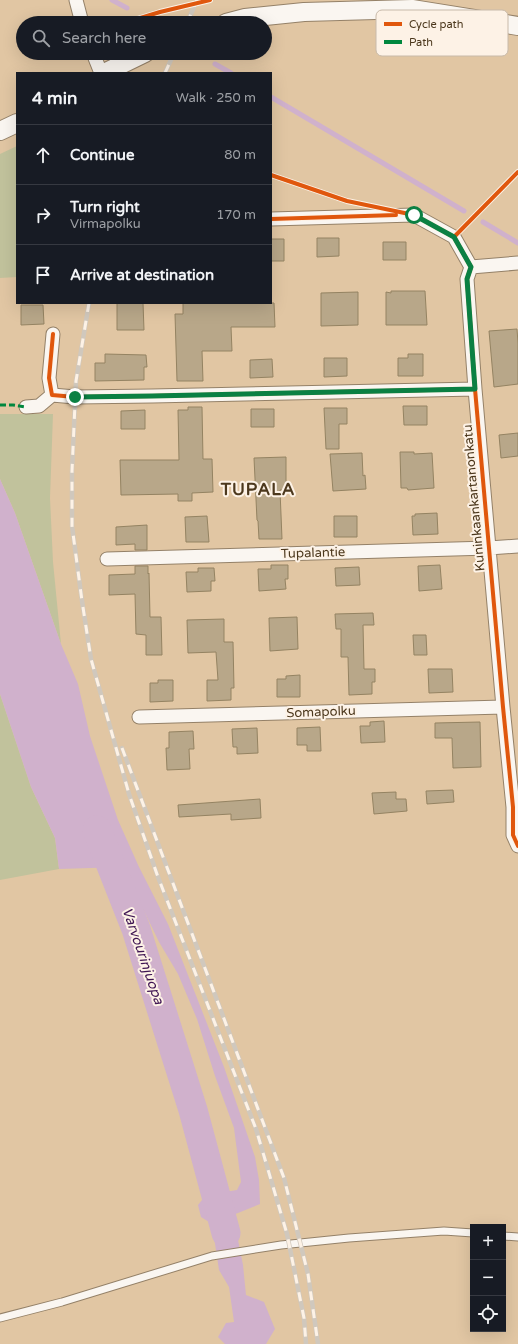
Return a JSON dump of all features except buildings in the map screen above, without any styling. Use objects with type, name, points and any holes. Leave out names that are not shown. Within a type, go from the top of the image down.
[{"type":"main road","points":[[265,16],[304,12],[418,10]]},
{"type":"main road","points":[[508,24],[518,26]]},
{"type":"main road","points":[[105,72],[130,60]]},
{"type":"main road","points":[[0,131],[16,123]]},
{"type":"street","points":[[76,0],[80,16]]},
{"type":"street","points":[[96,60],[102,72]]},
{"type":"street","points":[[272,219],[414,215],[454,237],[471,267],[518,263]]},
{"type":"street","name":"Kuninkaankartanonkatu","points":[[471,267],[467,279],[475,389],[503,707],[516,809],[513,835],[518,846]]},
{"type":"street","points":[[52,395],[49,378],[53,334]]},
{"type":"street","points":[[26,407],[40,406],[52,395],[75,397],[152,396],[475,389]]},
{"type":"street","name":"Tupalantie","points":[[107,559],[518,546]]},
{"type":"street","name":"Somapolku","points":[[139,717],[503,707]]},
{"type":"lane","points":[[0,1318],[62,1302],[212,1256],[349,1238],[444,1231],[470,1233]]},
{"type":"lane","points":[[506,1236],[518,1237]]},
{"type":"green space","points":[[16,146],[16,277],[0,278],[0,154]]},
{"type":"green space","points":[[0,414],[53,414],[50,498],[53,562],[61,644],[15,513],[0,479]]},
{"type":"green space","points":[[0,694],[31,787],[55,838],[59,869],[0,880]]},
{"type":"shaded area","points":[[0,479],[15,513],[61,644],[78,684],[90,736],[118,820],[139,867],[168,924],[224,1067],[255,1157],[259,1180],[260,1204],[233,1215],[243,1265],[246,1295],[264,1302],[275,1329],[266,1344],[225,1344],[218,1337],[226,1323],[234,1322],[229,1287],[219,1270],[214,1237],[209,1222],[201,1217],[198,1205],[206,1195],[237,1190],[241,1182],[234,1128],[215,1076],[197,1019],[178,974],[159,942],[123,867],[59,869],[55,838],[31,787],[0,694]]},
{"type":"waterway","points":[[112,0],[127,8]]},
{"type":"waterway","points":[[215,64],[229,72]]},
{"type":"waterway","points":[[272,98],[464,211]]},
{"type":"waterway","points":[[483,222],[518,243]]},
{"type":"waterway","name":"Varvourinjuopa","points":[[97,830],[136,929],[193,1110],[226,1233]]},
{"type":"railway","points":[[190,16],[197,0]]},
{"type":"railway","points":[[165,72],[171,60]]},
{"type":"railway","points":[[89,304],[76,381],[72,471],[72,526],[91,659],[129,794],[158,877],[256,1129],[287,1234],[304,1318],[306,1344]]},
{"type":"railway","points":[[122,748],[284,1178],[308,1274],[318,1344]]},
{"type":"marked path","points":[[0,405],[26,407]]},
{"type":"cycle path","points":[[147,16],[210,0]]},
{"type":"cycle path","points":[[454,237],[518,172]]},
{"type":"cycle path","points":[[272,175],[347,201],[414,215],[454,237],[471,267],[467,279],[475,389],[513,807],[513,835],[518,846]]},
{"type":"cycle path","points":[[272,219],[396,215]]},
{"type":"cycle path","points":[[53,334],[49,378],[52,395],[75,397],[152,396],[475,389]]},
{"type":"district","name":"TUPALA","points":[[258,489]]},
{"type":"route","points":[[75,397],[475,389],[467,279],[471,267],[454,237],[414,215]]}]
